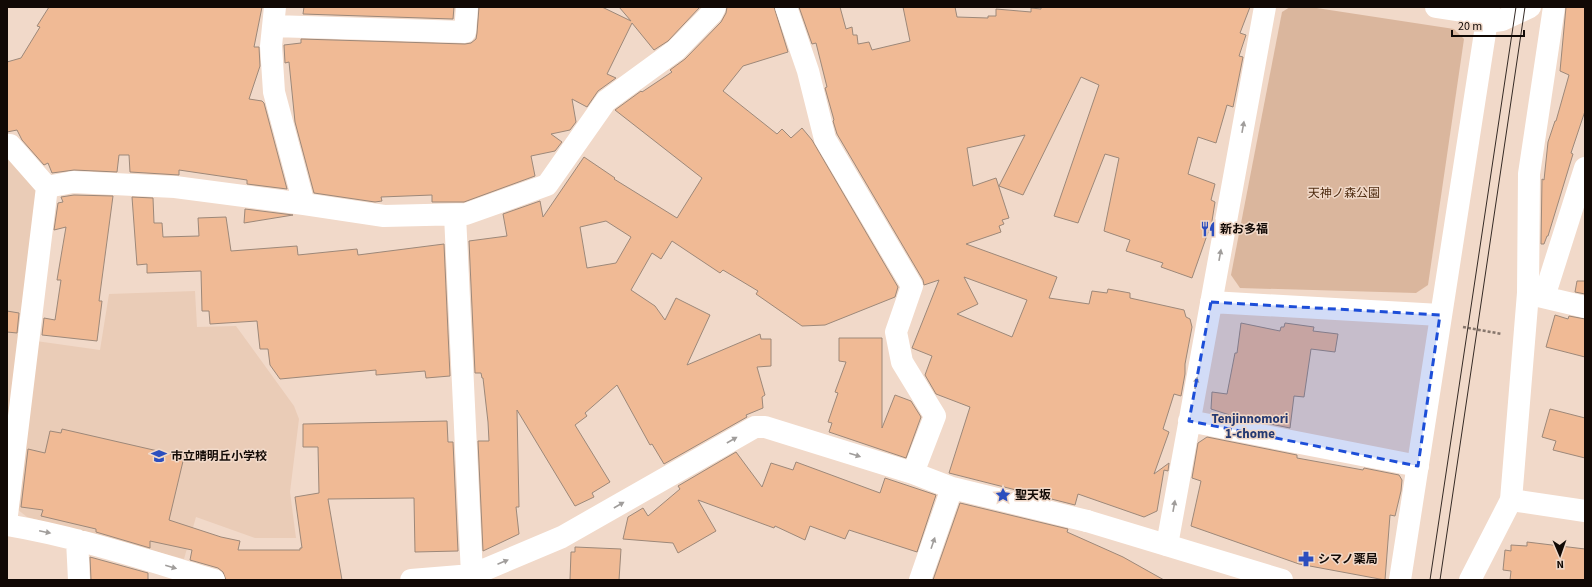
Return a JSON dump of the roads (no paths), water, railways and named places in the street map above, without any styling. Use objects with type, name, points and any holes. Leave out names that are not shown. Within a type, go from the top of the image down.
[{"type":"street","points":[[304,204],[274,92],[271,46],[274,16],[465,32],[467,7]]},
{"type":"street","points":[[47,187],[73,182],[175,187],[384,216],[466,214],[547,185],[606,101],[676,50],[712,13],[715,7]]},
{"type":"street","points":[[786,7],[808,71],[825,139],[912,286],[896,332],[902,362],[935,416],[913,473]]},
{"type":"street","points":[[1167,545],[1265,7]]},
{"type":"street","points":[[1436,7],[1488,15],[1502,20],[1530,7]]},
{"type":"street","points":[[1536,295],[1529,174],[1554,7]]},
{"type":"street","points":[[1400,580],[1488,15]]},
{"type":"street","points":[[7,144],[10,145],[47,187],[7,515]]},
{"type":"street","points":[[1470,580],[1511,500],[1525,338],[1536,295],[1585,168]]},
{"type":"street","points":[[455,215],[473,578]]},
{"type":"street","points":[[1536,295],[1585,307]]},
{"type":"street","points":[[1211,302],[1440,319]]},
{"type":"street","points":[[1189,421],[1418,466]]},
{"type":"street","points":[[411,580],[473,578],[562,537],[755,427],[765,427],[913,473],[952,488],[1087,521],[1282,580]]},
{"type":"street","points":[[920,580],[952,488]]},
{"type":"street","points":[[1511,500],[1585,512]]},
{"type":"street","points":[[7,525],[76,540],[214,580]]},
{"type":"street","points":[[76,540],[79,580]]},
{"type":"tram line","points":[[1430,580],[1516,7]]},
{"type":"tram line","points":[[1440,580],[1525,7]]},
{"type":"place","name":"新お多福","points":[[1208,229]]},
{"type":"place","name":"市立晴明丘小学校","points":[[159,456]]},
{"type":"place","name":"聖天坂","points":[[1003,495]]},
{"type":"place","name":"シマノ薬局","points":[[1306,559]]},
{"type":"district","name":"Tenjinnomori 1-chome","points":[[1250,426]]},
{"type":"park label","name":"天神ノ森公園","points":[[1344,193]]}]
